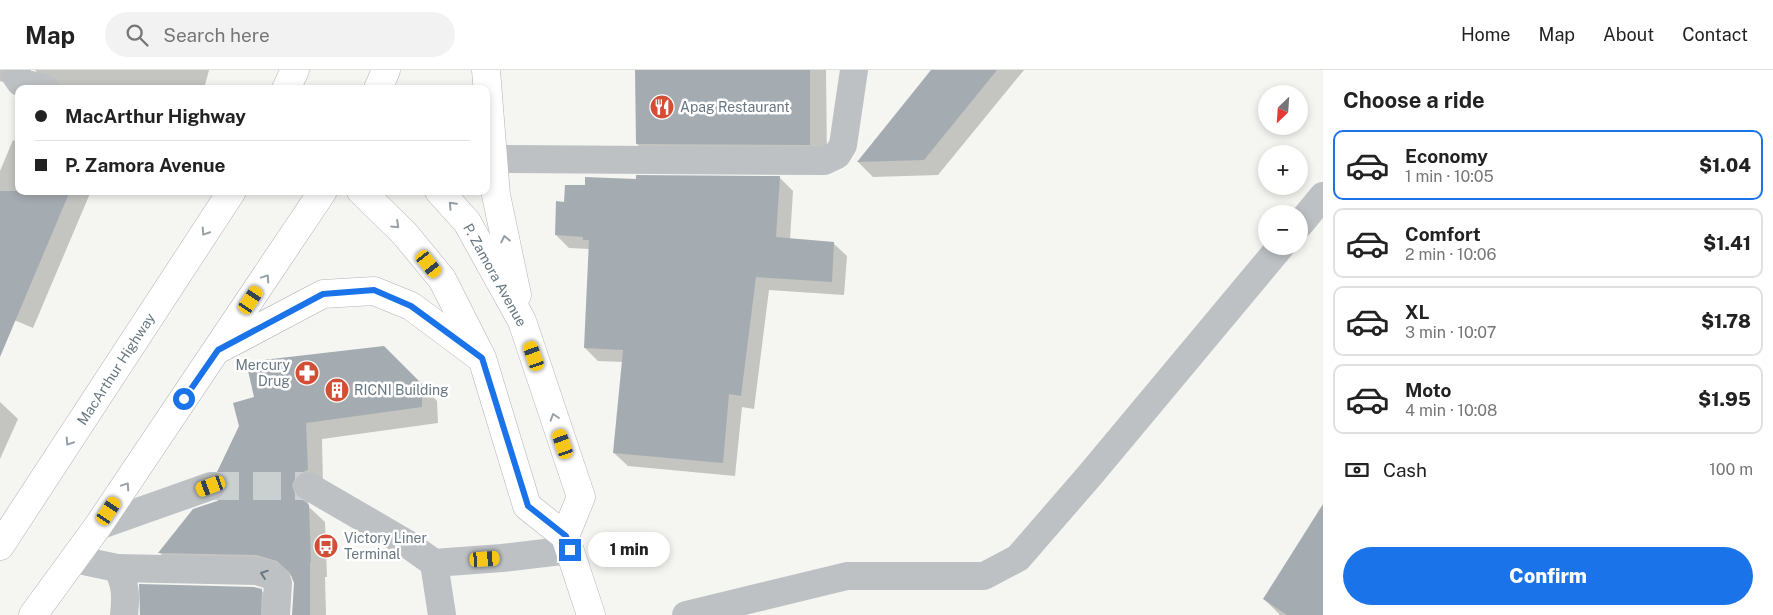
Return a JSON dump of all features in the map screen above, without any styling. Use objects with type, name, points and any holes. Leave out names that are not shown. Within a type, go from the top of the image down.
[{"type":"highway","points":[[380,85],[386,70]]},
{"type":"highway","points":[[486,70],[487,85]]},
{"type":"highway","points":[[490,121],[496,195],[522,322]]},
{"type":"highway","name":"MacArthur Highway","points":[[0,546],[229,195]]},
{"type":"highway","points":[[33,615],[98,526],[320,195]]},
{"type":"highway","points":[[365,195],[404,232],[442,279],[482,358],[528,506],[568,543],[591,615]]},
{"type":"highway","name":"P. Zamora Avenue","points":[[443,195],[468,222],[522,322],[580,497],[568,543]]},
{"type":"highway","points":[[218,350],[323,294],[374,290],[411,306],[482,358]]},
{"type":"street","points":[[17,70],[16,76],[20,82],[31,85]]},
{"type":"street","points":[[493,159],[824,161],[837,155],[843,145],[854,70]]},
{"type":"street","points":[[1308,214],[1323,196]]},
{"type":"street","points":[[686,615],[847,576],[984,576],[1018,558],[1090,475],[1273,255]]},
{"type":"street","points":[[98,526],[211,486]]},
{"type":"street","points":[[308,486],[406,543],[434,563],[502,558],[568,543]]},
{"type":"street","points":[[74,559],[117,568],[257,571],[272,576],[278,584],[276,615]]},
{"type":"street","points":[[434,563],[442,615]]},
{"type":"street","points":[[117,568],[123,579],[126,594],[124,615]]},
{"type":"building","points":[[635,70],[810,70],[810,145],[636,144]]},
{"type":"building","points":[[931,70],[997,70],[924,160],[857,162]]},
{"type":"building","points":[[636,175],[780,176],[776,237],[834,242],[832,282],[756,277],[741,396],[729,394],[723,463],[613,453],[623,350],[584,348],[589,240],[583,240],[583,237],[555,235],[556,201],[564,202],[565,185],[585,185],[585,177],[636,179]]},
{"type":"building","points":[[0,191],[15,191],[15,195],[68,195],[0,357]]},
{"type":"building","points":[[384,346],[422,384],[422,407],[306,423],[308,470],[300,473],[295,478],[292,486],[295,494],[309,505],[310,615],[292,615],[294,583],[290,573],[277,561],[257,555],[158,553],[193,509],[217,501],[223,496],[226,489],[226,480],[217,472],[239,426],[233,403],[254,397],[246,362]]},
{"type":"building","points":[[1323,504],[1323,615],[1287,615],[1263,599]]},
{"type":"building","points":[[139,584],[254,587],[262,589],[261,615],[140,615]]},
{"type":"tunnel","points":[[211,486],[308,486]]},
{"type":"place","name":"Apag Restaurant","points":[[662,107]]},
{"type":"place","name":"Mercury Drug","points":[[307,373]]},
{"type":"place","name":"RICNI Building","points":[[337,390]]},
{"type":"place","name":"Victory Liner Terminal","points":[[326,546]]},
{"type":"route","points":[[184,399],[218,350],[323,294],[374,290],[411,306],[482,358],[528,506],[566,536],[570,550]]}]
